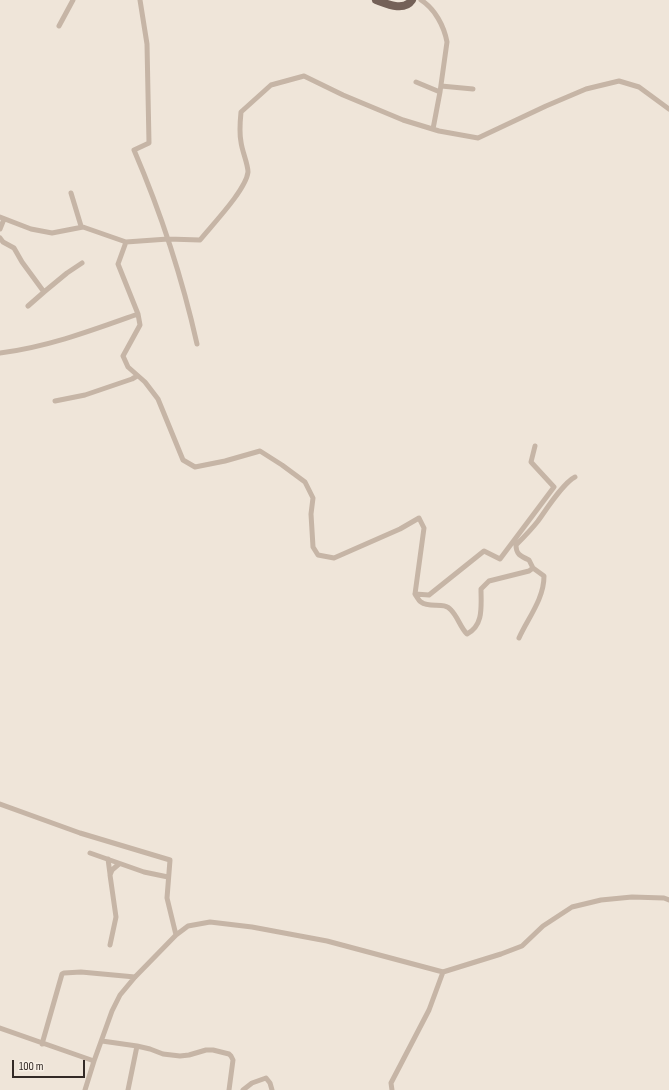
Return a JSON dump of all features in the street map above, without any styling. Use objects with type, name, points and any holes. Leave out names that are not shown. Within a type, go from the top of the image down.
[{"type":"main road","points":[[376,0],[390,6],[400,7],[406,5],[412,0]]},
{"type":"street","points":[[59,26],[73,0]]},
{"type":"street","points":[[140,0],[147,44],[149,143],[134,150],[150,188],[188,300],[197,344]]},
{"type":"street","points":[[421,0],[429,5],[435,13],[447,42],[433,129]]},
{"type":"street","points":[[0,230],[2,218],[31,229],[52,233],[81,226],[126,242],[168,239],[200,240],[233,200],[244,184],[248,172],[239,127],[241,112],[271,85],[304,76],[377,110],[433,129],[478,138],[546,106],[586,90],[619,81],[639,87],[669,109]]},
{"type":"street","points":[[416,82],[440,92]]},
{"type":"street","points":[[441,86],[473,90]]},
{"type":"street","points":[[71,193],[81,226]]},
{"type":"street","points":[[0,238],[3,242],[14,248],[22,262],[44,292]]},
{"type":"street","points":[[126,242],[118,264],[138,314],[140,325],[123,356],[128,367],[145,382],[158,399],[183,460],[195,467],[225,461],[260,451],[282,465],[305,482],[313,498],[311,514],[312,547],[318,555],[334,558],[400,529],[419,518],[424,528],[415,594],[421,602],[431,606],[443,606],[451,609],[461,628],[467,634],[474,630],[481,616],[481,589],[489,581],[529,571],[533,568]]},
{"type":"street","points":[[28,306],[67,272],[82,263]]},
{"type":"street","points":[[0,354],[35,347],[75,336],[138,314]]},
{"type":"street","points":[[54,400],[85,395],[137,376]]},
{"type":"street","points":[[415,594],[429,595],[484,551],[500,559],[554,487],[531,462],[535,446]]},
{"type":"street","points":[[519,638],[538,601],[544,586],[544,576],[533,568],[529,560],[520,556],[516,550],[516,545],[529,532],[556,496],[571,479],[575,477]]},
{"type":"street","points":[[0,804],[80,833],[170,860],[167,898],[176,935]]},
{"type":"street","points":[[90,853],[144,872],[168,877]]},
{"type":"street","points":[[108,859],[116,917],[110,945]]},
{"type":"street","points":[[110,875],[112,870],[119,864]]},
{"type":"street","points":[[85,1090],[94,1061],[116,1003],[135,976],[176,935],[188,926],[210,922],[252,927],[327,941],[443,972],[522,946],[543,926],[572,907],[601,900],[632,897],[664,898],[669,900]]},
{"type":"street","points":[[42,1044],[62,974],[64,972],[135,976]]},
{"type":"street","points":[[392,1090],[391,1083],[429,1010],[443,972]]},
{"type":"street","points":[[0,1028],[94,1061]]},
{"type":"street","points":[[102,1041],[137,1046],[163,1054],[189,1055],[206,1050],[229,1054],[233,1060],[229,1090]]},
{"type":"street","points":[[128,1090],[137,1046]]},
{"type":"street","points":[[243,1090],[252,1083],[266,1078],[270,1083],[272,1090]]}]
